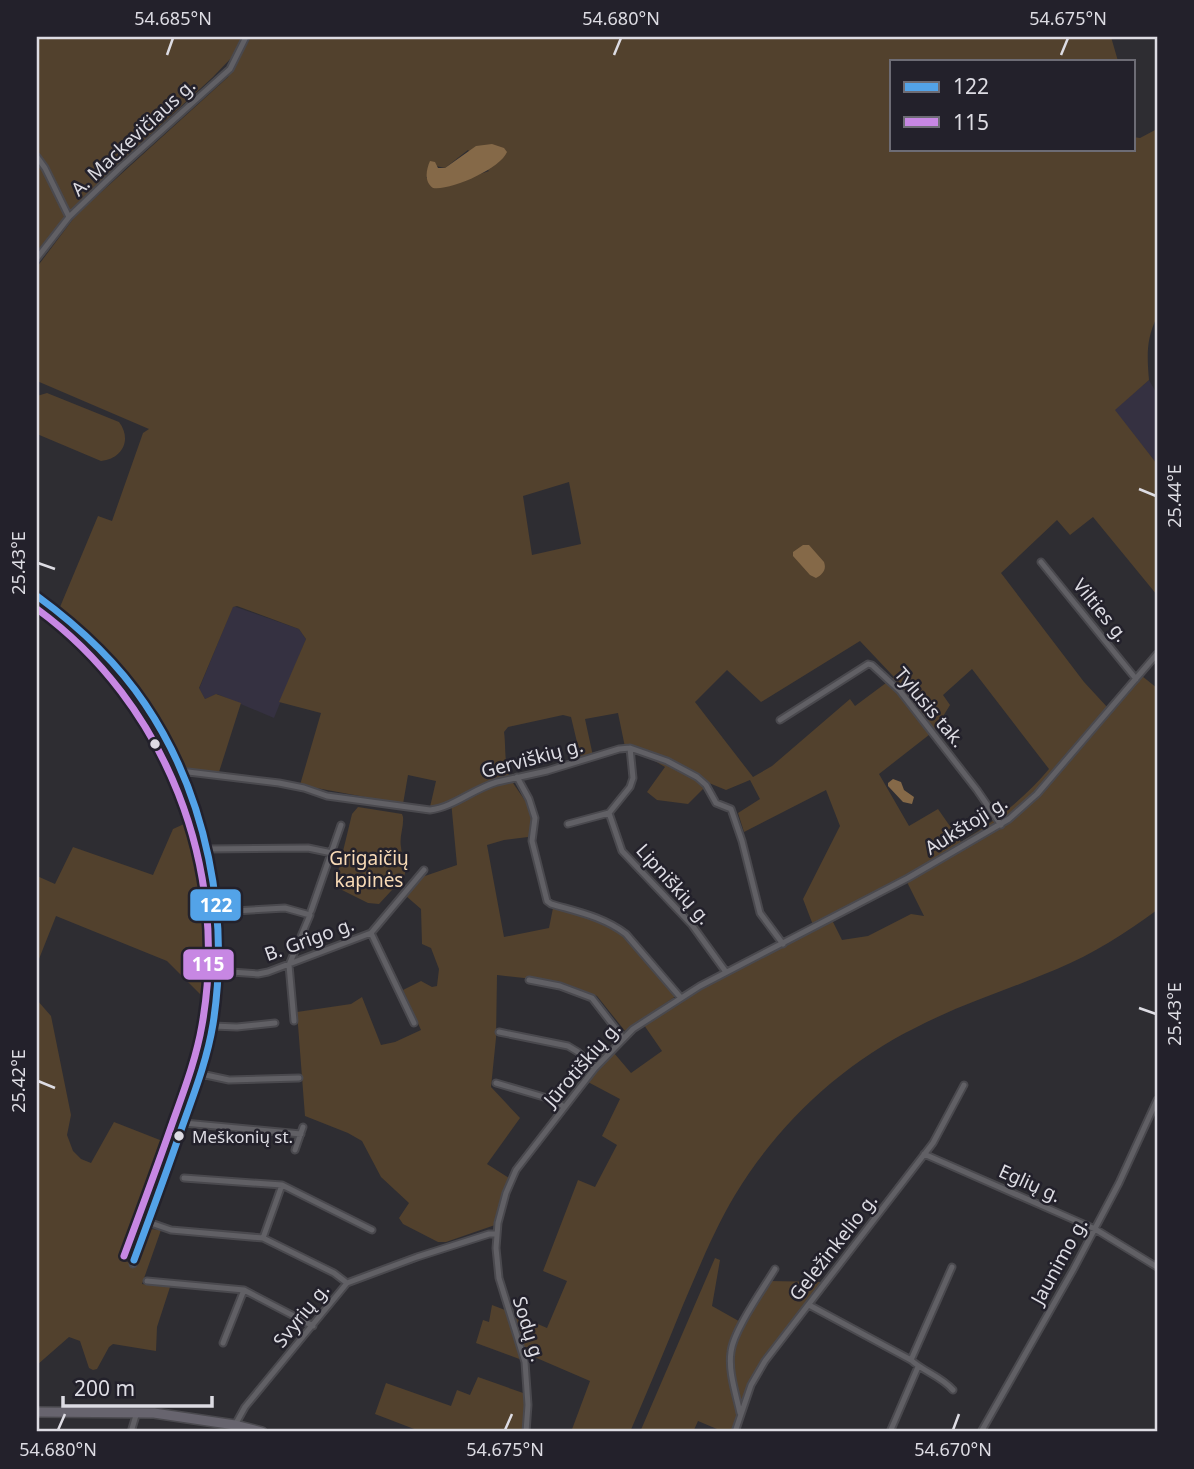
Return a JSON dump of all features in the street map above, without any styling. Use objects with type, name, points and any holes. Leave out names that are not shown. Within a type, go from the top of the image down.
[{"type":"main road","points":[[37,1412],[137,1411],[235,1425],[262,1432]]},
{"type":"street","name":"A. Mackevičiaus g.","points":[[37,258],[69,217],[230,69],[246,37]]},
{"type":"street","points":[[37,157],[69,217]]},
{"type":"street","name":"Vilties g.","points":[[1041,562],[1136,679]]},
{"type":"street","points":[[37,596],[78,629],[144,702],[180,772],[206,849],[217,912],[213,1026],[201,1074],[133,1264]]},
{"type":"street","name":"Aukštoji g.","points":[[783,944],[1001,825],[1037,794],[1157,654]]},
{"type":"street","name":"Tylusis tak.","points":[[780,720],[868,664],[872,665],[900,691],[978,790],[1001,825]]},
{"type":"street","points":[[568,824],[609,813],[630,787],[633,778],[629,748],[667,761],[697,777],[706,785],[714,801],[731,809],[760,913],[783,944]]},
{"type":"street","name":"Gerviškių g.","points":[[180,772],[295,785],[349,802],[430,810],[444,807],[485,785],[629,748]]},
{"type":"street","points":[[517,777],[529,799],[535,818],[532,841],[547,901],[618,927],[681,998]]},
{"type":"street","name":"Lipniškių g.","points":[[609,813],[622,851],[692,925],[726,972]]},
{"type":"street","points":[[294,1021],[289,965],[341,825]]},
{"type":"street","points":[[206,849],[308,848],[332,853]]},
{"type":"street","name":"B. Grigo g.","points":[[217,971],[258,974],[289,965],[371,933],[424,870]]},
{"type":"street","points":[[217,912],[285,908],[310,913]]},
{"type":"street","points":[[371,933],[414,1023]]},
{"type":"street","name":"Jūrotiškių g.","points":[[496,1234],[506,1193],[516,1170],[595,1068],[623,1038],[681,998],[783,944]]},
{"type":"street","points":[[529,980],[568,988],[592,998],[623,1038]]},
{"type":"street","points":[[213,1026],[237,1027],[275,1023]]},
{"type":"street","points":[[499,1032],[568,1046],[595,1068]]},
{"type":"street","points":[[201,1074],[229,1080],[299,1077]]},
{"type":"street","points":[[496,1083],[554,1100],[564,1107]]},
{"type":"street","name":"Geležinkelio g.","points":[[735,1432],[751,1385],[765,1361],[933,1143],[964,1086]]},
{"type":"street","name":"Jaunimo g.","points":[[981,1432],[1095,1229],[1157,1100]]},
{"type":"street","points":[[184,1123],[302,1130],[295,1150]]},
{"type":"street","name":"Eglių g.","points":[[924,1154],[1095,1229],[1157,1266]]},
{"type":"street","points":[[184,1178],[282,1185],[372,1230]]},
{"type":"street","points":[[263,1238],[282,1185]]},
{"type":"street","points":[[148,1222],[171,1230],[263,1238],[334,1273],[347,1283]]},
{"type":"street","name":"Svyrių g.","points":[[235,1425],[245,1407],[347,1283],[417,1257],[496,1234]]},
{"type":"street","name":"Sodų g.","points":[[496,1234],[502,1293],[525,1362],[528,1405],[526,1432]]},
{"type":"street","points":[[911,1360],[952,1267]]},
{"type":"street","points":[[740,1413],[730,1360],[731,1349],[736,1335],[775,1269]]},
{"type":"street","points":[[147,1281],[244,1290],[311,1328]]},
{"type":"street","points":[[223,1343],[244,1290]]},
{"type":"street","points":[[809,1304],[911,1360],[918,1367],[946,1381],[953,1390]]},
{"type":"street","points":[[890,1432],[918,1367]]},
{"type":"street","points":[[131,1432],[137,1411]]},
{"type":"shaded area","points":[[492,144],[504,148],[507,152],[503,159],[485,172],[441,188],[433,188],[428,183],[430,161],[435,162],[438,168],[445,168],[476,146]]},
{"type":"shaded area","points":[[1149,380],[1157,394],[1157,464],[1114,410]]},
{"type":"shaded area","points":[[803,545],[809,545],[824,562],[823,572],[816,578],[793,556],[793,552]]},
{"type":"shaded area","points":[[233,606],[299,629],[306,639],[274,718],[217,694],[205,699],[199,689]]},
{"type":"shaded area","points":[[893,779],[901,782],[904,790],[914,797],[912,804],[903,802],[888,786]]},
{"type":"green space","points":[[37,37],[243,37],[233,56],[213,77],[114,168],[66,216],[37,251]]},
{"type":"green space","points":[[251,37],[1111,37],[1118,60],[890,60],[890,150],[1134,150],[1134,137],[1140,138],[1157,129],[1157,317],[1148,348],[1149,380],[1115,410],[1157,464],[1157,595],[1093,517],[1070,535],[1057,520],[1001,573],[1084,682],[1108,708],[1029,798],[1008,816],[936,860],[813,925],[803,899],[840,826],[826,790],[744,832],[738,813],[760,799],[750,780],[726,790],[709,783],[688,804],[657,800],[647,792],[665,767],[641,754],[626,752],[618,713],[585,719],[593,756],[581,759],[571,717],[563,715],[508,727],[504,732],[508,772],[531,812],[532,828],[528,837],[487,845],[504,937],[549,928],[553,908],[595,919],[620,931],[676,996],[625,1031],[597,996],[561,982],[497,975],[496,1038],[491,1087],[520,1118],[487,1164],[509,1178],[495,1225],[446,1242],[438,1242],[403,1224],[399,1218],[409,1203],[381,1177],[362,1141],[305,1116],[297,1012],[351,1004],[362,997],[381,1045],[395,1042],[421,1030],[403,990],[421,981],[432,987],[437,986],[439,969],[431,948],[422,944],[421,909],[406,896],[422,877],[457,865],[451,801],[430,807],[436,781],[408,775],[403,804],[300,785],[321,713],[279,702],[306,639],[299,629],[237,606],[233,607],[199,688],[205,699],[216,694],[241,703],[219,772],[180,768],[150,706],[107,654],[60,607],[98,516],[112,521],[143,433],[149,429],[37,381],[37,267],[76,215],[228,77]],"holes":[[[468,150],[489,171],[474,176],[426,178],[436,166],[445,168]],[[569,482],[581,544],[532,555],[523,496]],[[860,641],[894,677],[855,706],[850,699],[772,766],[753,777],[695,702],[727,670],[761,702]],[[972,669],[1049,769],[1008,809],[961,842],[938,809],[909,826],[879,774],[934,731],[950,705],[943,695]]]},
{"type":"green space","points":[[47,393],[119,422],[125,435],[120,452],[101,461],[37,434],[37,396]]},
{"type":"green space","points":[[1142,676],[1157,688],[1157,910],[1083,957],[915,1028],[862,1059],[813,1099],[771,1144],[727,1208],[630,1432],[571,1432],[590,1381],[525,1353],[512,1313],[547,1328],[567,1281],[543,1271],[578,1180],[595,1187],[617,1145],[602,1136],[620,1099],[588,1082],[614,1053],[631,1073],[662,1051],[644,1025],[727,974],[832,920],[842,940],[868,936],[911,914],[924,916],[907,882],[1016,817],[1036,799]]},
{"type":"green space","name":"Grigaičių kapinės","points":[[358,807],[402,814],[403,817],[401,843],[404,877],[379,904],[368,903],[342,890],[337,876],[352,814]]},
{"type":"green space","points":[[193,820],[212,912],[212,1006],[167,961],[56,916],[37,964],[37,876],[55,884],[73,847],[153,875],[173,829]]},
{"type":"green space","points":[[37,1000],[51,1016],[71,1115],[67,1135],[73,1151],[81,1159],[91,1163],[114,1122],[165,1142],[123,1260],[137,1266],[151,1229],[161,1230],[142,1284],[170,1287],[157,1327],[156,1351],[113,1344],[97,1369],[93,1370],[89,1368],[80,1341],[69,1337],[37,1365]]},
{"type":"green space","points":[[715,1258],[720,1260],[712,1306],[744,1324],[770,1281],[823,1282],[757,1371],[738,1411],[732,1432],[724,1432],[698,1421],[693,1432],[640,1432]]},
{"type":"green space","points":[[492,1305],[505,1310],[522,1360],[476,1343],[483,1320],[489,1322]]},
{"type":"green space","points":[[478,1377],[526,1394],[524,1432],[422,1432],[375,1414],[386,1383],[451,1406],[457,1390],[470,1395]]},
{"type":"transit line","name":"122","points":[[37,596],[82,632],[109,659],[145,704],[184,778],[209,858],[218,941],[218,983],[213,1024],[195,1091],[134,1260]]},
{"type":"transit line","name":"115","points":[[37,609],[82,647],[121,692],[153,741],[178,794],[196,850],[206,907],[208,966],[202,1025],[193,1064],[124,1256]]},
{"type":"place","name":"Meškonių st.","points":[[179,1136]]}]
